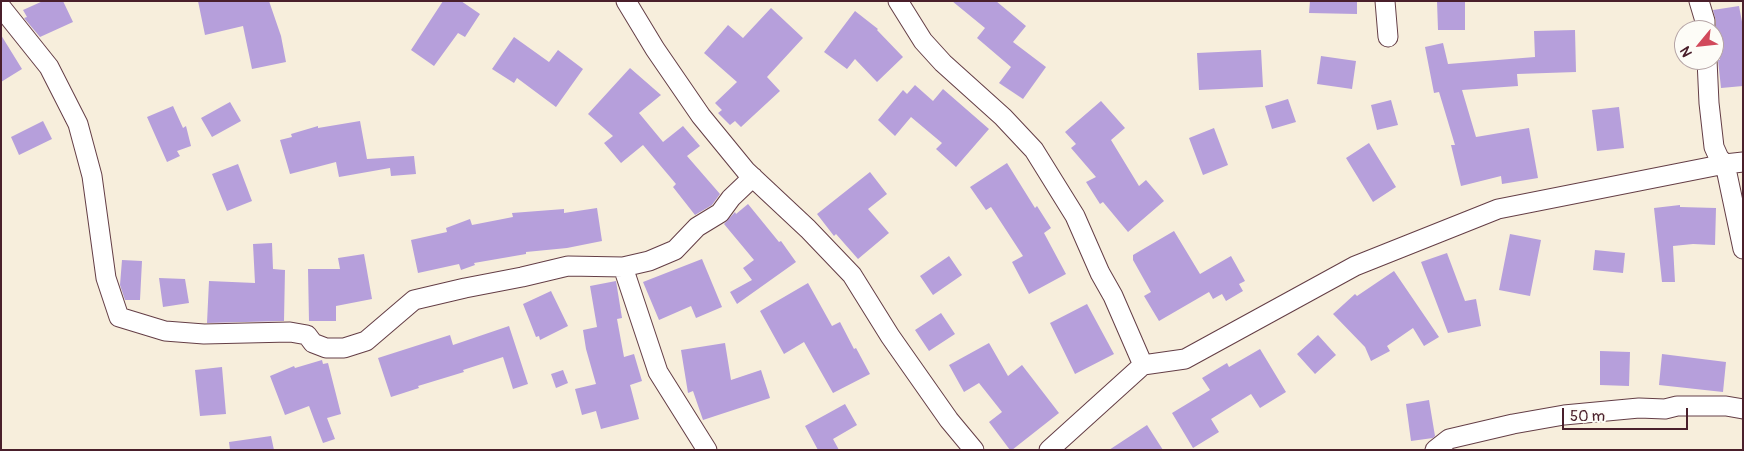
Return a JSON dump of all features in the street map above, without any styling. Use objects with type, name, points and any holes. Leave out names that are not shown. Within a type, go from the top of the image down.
[{"type":"street","points":[[626,1],[655,49],[701,116],[746,171],[852,275],[890,336],[950,420],[974,450]]},
{"type":"street","points":[[898,1],[923,41],[943,63],[1004,117],[1034,150],[1076,216],[1143,365]]},
{"type":"street","points":[[1384,1],[1388,37]]},
{"type":"street","points":[[1699,1],[1705,20]]},
{"type":"street","points":[[1,8],[49,67],[78,124],[92,176],[106,278],[119,317],[165,331],[204,334],[290,332],[307,335],[313,343],[326,348],[344,348],[366,342],[414,300],[568,266],[623,267],[650,261],[675,250],[697,227],[720,213],[730,198],[753,177]]},
{"type":"street","points":[[1707,70],[1714,147],[1719,158],[1734,163]]},
{"type":"street","points":[[1049,450],[1143,365],[1185,359],[1355,266],[1498,209],[1734,163]]},
{"type":"street","points":[[1734,163],[1743,249]]},
{"type":"street","points":[[623,267],[658,372],[708,450]]},
{"type":"street","points":[[1435,450],[1449,440],[1564,414],[1639,408],[1665,409],[1678,406],[1726,406],[1743,409]]},
{"type":"building","points":[[43,1],[63,1],[73,22],[40,37],[24,18],[27,17],[23,10]]},
{"type":"building","points":[[198,1],[269,1],[281,36],[286,62],[252,69],[243,26],[205,35]]},
{"type":"building","points":[[443,1],[461,1],[480,14],[465,37],[458,33],[434,66],[411,50]]},
{"type":"building","points":[[952,1],[996,1],[1026,26],[1013,42],[1046,67],[1023,99],[999,83],[1011,67],[977,38],[985,28]]},
{"type":"building","points":[[1310,1],[1357,1],[1357,14],[1309,13]]},
{"type":"building","points":[[1437,1],[1465,1],[1465,30],[1438,30]]},
{"type":"building","points":[[1739,6],[1743,27],[1743,86],[1721,88],[1719,70],[1724,70],[1724,20],[1716,20],[1713,10]]},
{"type":"building","points":[[771,8],[803,38],[767,77],[780,91],[741,127],[735,121],[730,125],[718,113],[722,110],[715,103],[737,82],[704,53],[728,25],[743,38]]},
{"type":"building","points":[[855,11],[878,29],[903,57],[877,82],[855,59],[847,69],[824,52]]},
{"type":"building","points":[[1575,30],[1576,72],[1517,74],[1518,86],[1462,90],[1476,137],[1529,128],[1538,178],[1502,184],[1501,176],[1461,186],[1451,145],[1455,145],[1439,92],[1434,93],[1425,47],[1443,43],[1448,64],[1535,57],[1534,31]]},
{"type":"building","points":[[1,35],[22,69],[1,82]]},
{"type":"building","points":[[514,37],[549,62],[558,50],[583,69],[556,107],[517,78],[514,83],[492,69]]},
{"type":"building","points":[[1261,50],[1263,87],[1199,90],[1197,53]]},
{"type":"building","points":[[1321,56],[1356,61],[1352,89],[1317,84]]},
{"type":"building","points":[[630,68],[661,95],[639,113],[663,142],[683,126],[700,146],[687,156],[720,194],[712,205],[695,215],[673,187],[676,184],[643,145],[621,163],[604,143],[613,136],[588,114]]},
{"type":"building","points":[[915,85],[933,101],[943,89],[989,129],[956,167],[936,149],[942,143],[911,117],[895,136],[878,120],[903,90],[907,94]]},
{"type":"building","points":[[1288,99],[1296,122],[1272,129],[1265,106]]},
{"type":"building","points":[[1391,100],[1398,125],[1377,130],[1371,105]]},
{"type":"building","points":[[1101,101],[1125,128],[1111,140],[1139,186],[1146,180],[1164,201],[1128,232],[1103,202],[1100,204],[1086,182],[1096,177],[1071,148],[1076,144],[1065,132]]},
{"type":"building","points":[[230,102],[241,121],[212,137],[201,118]]},
{"type":"building","points":[[173,106],[183,128],[186,126],[191,146],[177,151],[180,156],[167,162],[147,117]]},
{"type":"building","points":[[1619,107],[1624,148],[1597,151],[1592,110]]},
{"type":"building","points":[[43,121],[52,139],[19,155],[11,137]]},
{"type":"building","points":[[360,121],[367,159],[414,156],[416,174],[391,176],[390,168],[339,177],[336,162],[290,174],[280,140],[292,137],[291,134],[318,126],[318,128]]},
{"type":"building","points":[[1214,128],[1228,165],[1203,175],[1189,138]]},
{"type":"building","points":[[1369,143],[1396,187],[1373,202],[1346,158]]},
{"type":"building","points":[[1007,163],[1035,208],[1037,206],[1051,228],[1044,233],[1066,274],[1029,294],[1012,262],[1023,256],[991,207],[986,210],[970,187]]},
{"type":"building","points":[[238,164],[252,201],[227,211],[212,174]]},
{"type":"building","points":[[870,172],[887,194],[868,209],[889,233],[858,259],[836,234],[834,236],[817,214]]},
{"type":"building","points":[[748,204],[779,242],[781,241],[796,262],[737,304],[730,292],[752,280],[743,268],[754,260],[724,224],[735,212],[736,214]]},
{"type":"building","points":[[1680,205],[1680,207],[1716,208],[1715,245],[1693,244],[1673,246],[1675,282],[1662,282],[1654,208]]},
{"type":"building","points":[[597,208],[602,241],[567,248],[526,252],[526,254],[474,263],[475,265],[461,270],[459,264],[418,273],[411,240],[447,232],[446,228],[470,219],[472,225],[513,217],[512,213],[564,209],[564,213]]},
{"type":"building","points":[[1174,231],[1200,274],[1231,256],[1245,281],[1239,284],[1243,291],[1226,301],[1222,294],[1213,299],[1209,292],[1159,321],[1144,296],[1151,292],[1133,260],[1133,255]]},
{"type":"building","points":[[1510,234],[1541,240],[1530,296],[1499,290]]},
{"type":"building","points":[[272,243],[273,269],[285,270],[284,321],[207,323],[209,281],[255,283],[253,244]]},
{"type":"building","points":[[1595,250],[1625,253],[1623,273],[1593,270]]},
{"type":"building","points":[[1447,253],[1465,301],[1476,299],[1481,326],[1448,333],[1421,262]]},
{"type":"building","points":[[364,254],[372,299],[336,306],[336,321],[309,321],[308,269],[340,269],[338,258]]},
{"type":"building","points":[[949,256],[962,275],[933,295],[920,276]]},
{"type":"building","points":[[702,259],[722,307],[696,318],[691,306],[659,320],[643,282]]},
{"type":"building","points":[[122,260],[142,261],[140,300],[125,300],[120,285]]},
{"type":"building","points":[[1394,271],[1439,337],[1424,346],[1413,328],[1387,346],[1390,351],[1371,361],[1365,347],[1333,314],[1355,294],[1357,296]]},
{"type":"building","points":[[159,278],[185,279],[189,303],[163,307]]},
{"type":"building","points":[[616,281],[622,318],[617,319],[624,357],[634,354],[642,381],[630,385],[639,419],[601,429],[596,411],[582,415],[575,389],[596,384],[586,349],[583,330],[597,327],[590,286]]},
{"type":"building","points":[[808,283],[832,326],[840,322],[870,374],[833,393],[804,342],[784,354],[760,311]]},
{"type":"building","points":[[551,291],[568,326],[540,340],[539,336],[536,337],[523,304]]},
{"type":"building","points":[[1087,304],[1114,354],[1075,374],[1050,323]]},
{"type":"building","points":[[941,313],[955,334],[929,351],[915,330]]},
{"type":"building","points":[[509,326],[528,384],[513,389],[503,357],[391,397],[378,358],[450,335],[453,345]]},
{"type":"building","points":[[1318,335],[1336,355],[1315,374],[1297,354]]},
{"type":"building","points":[[725,343],[731,380],[761,370],[770,398],[703,420],[693,391],[688,393],[681,350]]},
{"type":"building","points":[[989,343],[1008,376],[1022,365],[1059,413],[1012,450],[1010,450],[989,422],[1002,412],[979,383],[964,392],[949,365]]},
{"type":"building","points":[[1260,349],[1286,392],[1260,408],[1251,394],[1211,419],[1219,432],[1193,448],[1172,413],[1210,390],[1202,378],[1227,363],[1229,367]]},
{"type":"building","points":[[1600,351],[1630,352],[1629,386],[1600,385]]},
{"type":"building","points":[[1662,354],[1726,362],[1723,392],[1659,385]]},
{"type":"building","points":[[322,360],[323,364],[328,363],[341,414],[327,418],[335,439],[323,443],[309,406],[285,415],[270,376],[294,366],[295,368]]},
{"type":"building","points":[[222,367],[226,414],[200,416],[195,370]]},
{"type":"building","points":[[563,370],[568,383],[556,388],[551,374]]},
{"type":"building","points":[[1429,400],[1435,436],[1433,438],[1411,441],[1406,404]]},
{"type":"building","points":[[845,404],[857,425],[833,439],[839,450],[818,450],[805,426]]},
{"type":"building","points":[[1147,425],[1163,450],[1109,450]]},
{"type":"building","points":[[271,436],[274,450],[230,450],[229,442]]}]
